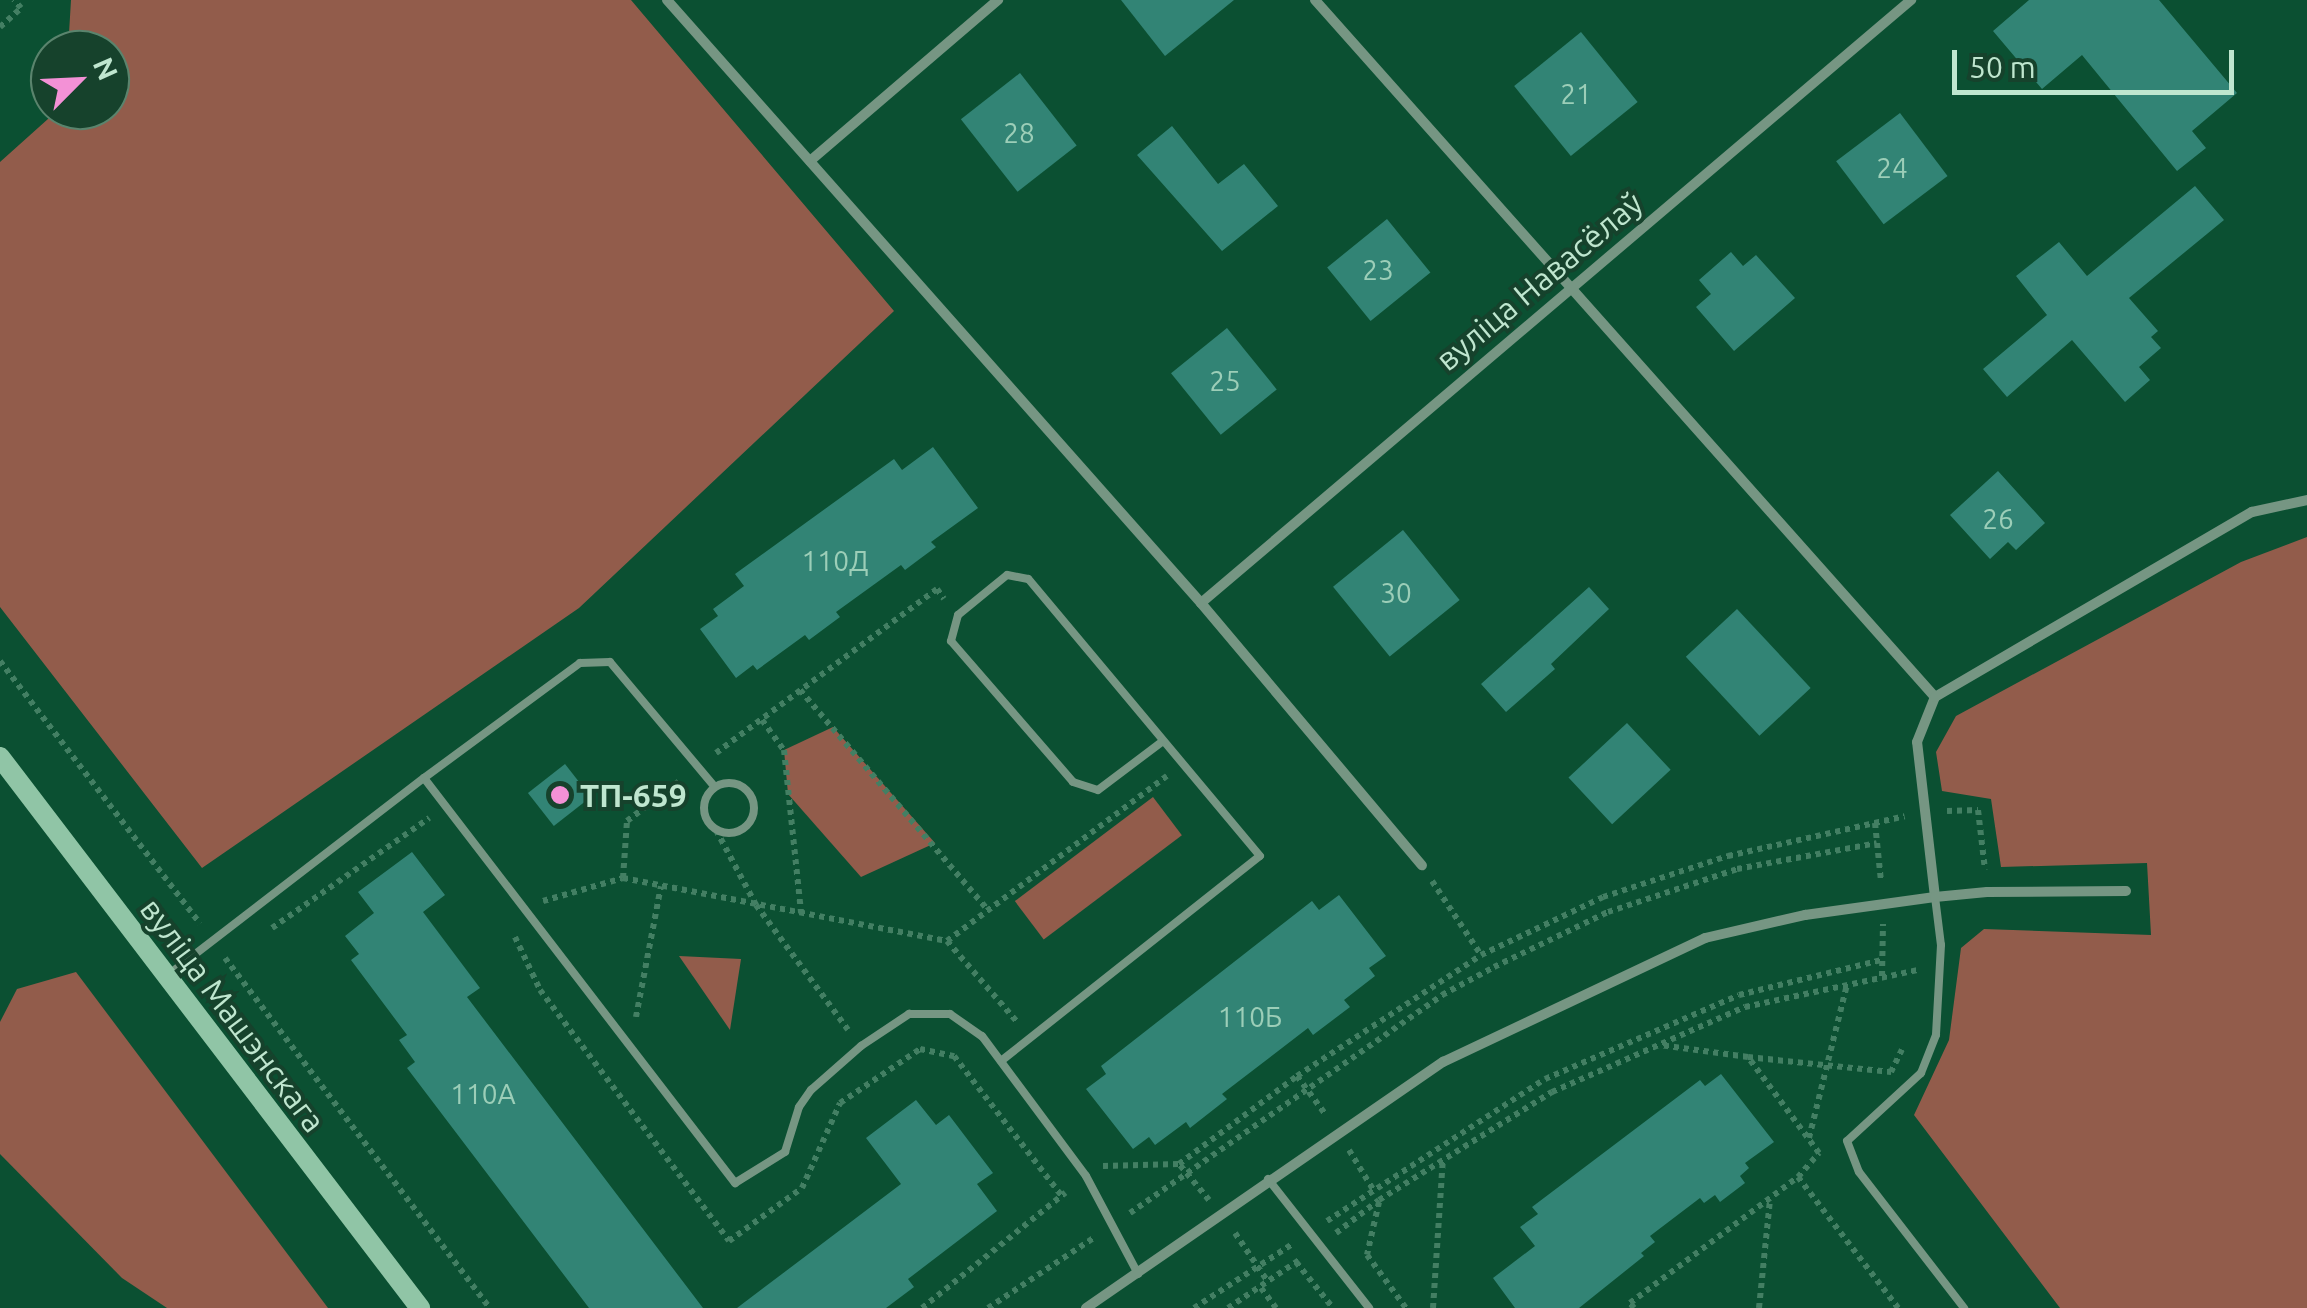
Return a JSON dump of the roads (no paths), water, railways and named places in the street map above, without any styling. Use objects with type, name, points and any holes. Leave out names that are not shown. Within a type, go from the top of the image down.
[{"type":"main road","name":"вуліца Машэнскага","points":[[0,757],[420,1308]]},
{"type":"street","points":[[668,0],[1201,603],[1422,865]]},
{"type":"street","points":[[810,162],[998,0]]},
{"type":"street","points":[[1316,0],[1935,697]]},
{"type":"street","name":"вуліца Навасёлаў","points":[[1201,603],[1911,0]]},
{"type":"street","points":[[1936,897],[1917,742],[1935,697],[2252,512],[2307,500]]},
{"type":"street","points":[[1086,1308],[1443,1062],[1705,938],[1805,915],[1936,897],[1988,892],[2126,891]]},
{"type":"lane","points":[[1001,1061],[1260,856],[1028,579],[1007,575],[958,615],[952,641],[1072,782],[1098,790],[1163,741]]},
{"type":"lane","points":[[166,977],[580,663],[610,662],[622,670],[714,786]]},
{"type":"lane","points":[[424,778],[735,1183],[785,1152],[799,1107],[811,1090],[860,1046],[909,1014],[950,1014],[982,1036],[1086,1176],[1138,1274]]},
{"type":"lane","points":[[730,782],[742,786],[755,804],[748,826],[738,832],[716,830],[704,812],[704,800],[714,786],[730,782]]},
{"type":"lane","points":[[1936,897],[1941,944],[1936,1035],[1920,1073],[1847,1142],[1859,1172],[1964,1308]]},
{"type":"lane","points":[[1268,1179],[1369,1308]]},
{"type":"place","name":"ТП-659","points":[[560,795]]}]
